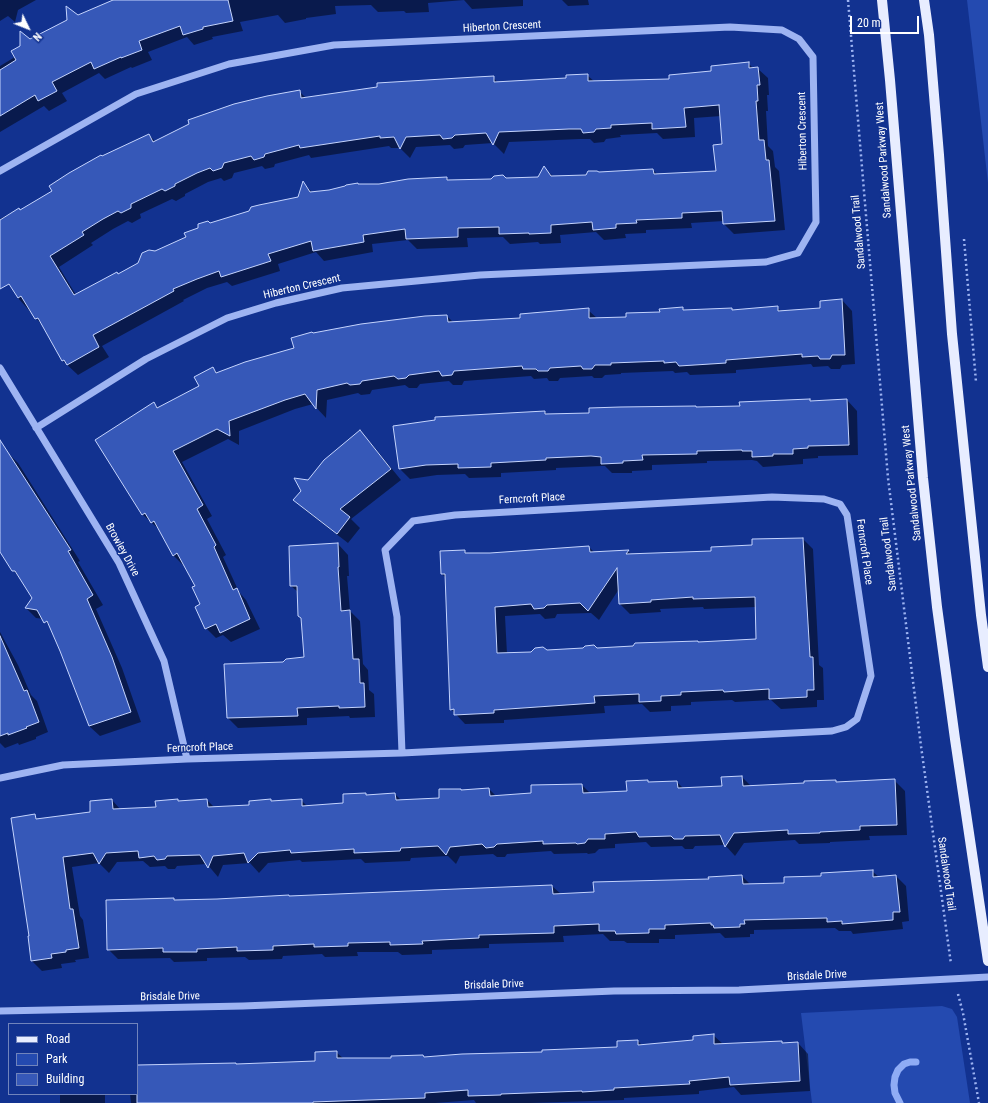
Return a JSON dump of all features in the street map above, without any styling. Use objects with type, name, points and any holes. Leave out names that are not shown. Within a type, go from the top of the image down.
[{"type":"main road","name":"Sandalwood Parkway West","points":[[882,0],[923,478],[953,724],[988,961]]},
{"type":"main road","points":[[924,0],[929,35],[952,334],[981,615],[988,667]]},
{"type":"street","name":"Hiberton Crescent","points":[[0,171],[136,94],[229,64],[334,45],[730,27],[782,30],[799,39],[813,57],[816,222],[798,253],[766,262],[480,275],[342,288],[276,303],[227,318],[146,359],[36,428]]},
{"type":"street","name":"Browley Drive","points":[[0,368],[119,563],[164,661],[187,759]]},
{"type":"street","name":"Ferncroft Place","points":[[0,778],[63,764],[402,753],[832,732],[846,727],[858,719],[871,676],[847,515],[840,504],[824,499],[772,497],[455,514],[413,521],[386,550],[397,617],[402,753]]},
{"type":"street","name":"Brisdale Drive","points":[[0,1011],[243,1006],[614,991],[802,988],[988,977]]},
{"type":"path","name":"Sandalwood Trail","points":[[848,0],[888,478],[921,746],[948,944],[954,978],[963,1013],[979,1103]]},
{"type":"green space","points":[[967,0],[988,0],[988,183]]},
{"type":"green space","points":[[942,1006],[952,1009],[957,1017],[970,1103],[812,1103],[801,1013]]},
{"type":"building","points":[[113,0],[228,0],[233,21],[203,27],[203,29],[183,35],[180,26],[139,41],[142,50],[121,57],[94,69],[91,62],[52,82],[57,91],[38,101],[35,95],[0,116],[0,70],[16,60],[11,51],[20,46],[20,31],[30,39],[67,20],[66,6],[78,15]]},
{"type":"building","points":[[749,62],[749,68],[758,67],[760,85],[757,85],[758,101],[756,101],[759,140],[764,140],[766,160],[769,160],[775,221],[723,224],[722,211],[682,213],[682,218],[636,220],[637,223],[616,224],[616,228],[593,230],[592,222],[551,225],[551,233],[499,234],[499,227],[458,228],[458,237],[406,239],[405,229],[363,235],[364,242],[313,251],[311,241],[268,254],[271,261],[221,277],[219,271],[173,289],[174,291],[93,335],[99,347],[67,365],[64,360],[62,361],[38,318],[35,319],[21,296],[18,298],[9,284],[0,289],[0,220],[19,208],[20,210],[52,191],[49,186],[101,155],[102,156],[149,134],[153,142],[189,124],[188,120],[234,104],[300,90],[301,98],[377,87],[377,83],[476,77],[494,76],[494,82],[566,78],[566,75],[588,74],[588,81],[669,79],[669,75],[711,71],[711,66]],"holes":[[[719,105],[722,144],[713,145],[716,171],[654,174],[653,169],[599,172],[588,171],[586,175],[551,176],[544,166],[538,177],[506,178],[503,175],[494,176],[491,179],[447,180],[447,177],[408,179],[379,184],[358,183],[329,190],[310,192],[303,181],[298,197],[251,207],[249,211],[210,223],[208,221],[198,224],[198,228],[184,233],[186,237],[155,251],[149,250],[142,253],[138,263],[118,274],[117,272],[74,295],[50,256],[84,235],[82,232],[103,219],[118,211],[121,213],[131,208],[131,204],[162,189],[165,191],[197,173],[210,168],[213,171],[222,168],[224,163],[251,156],[254,160],[264,157],[265,154],[299,145],[300,148],[380,136],[380,138],[394,137],[400,149],[406,137],[440,135],[443,139],[452,138],[455,135],[486,133],[493,145],[499,132],[581,129],[583,133],[594,132],[596,129],[611,128],[611,125],[652,123],[652,129],[686,127],[684,108]]]},
{"type":"building","points":[[842,299],[845,355],[832,355],[830,359],[820,359],[818,356],[802,357],[802,354],[726,360],[726,363],[679,366],[676,362],[664,363],[664,361],[611,363],[611,365],[595,365],[592,369],[583,369],[581,366],[550,368],[548,371],[538,371],[536,369],[523,369],[522,366],[454,371],[452,375],[442,376],[439,371],[409,375],[406,378],[398,379],[394,376],[362,381],[360,384],[350,385],[347,383],[317,390],[316,409],[305,394],[285,400],[229,421],[230,436],[217,429],[173,451],[203,505],[197,509],[216,545],[214,547],[233,590],[237,588],[250,619],[220,633],[216,624],[205,629],[195,607],[200,604],[192,587],[195,586],[177,553],[173,556],[154,521],[151,523],[145,513],[142,515],[95,440],[154,402],[157,408],[199,386],[194,377],[213,367],[216,373],[245,362],[294,348],[291,338],[312,332],[425,316],[447,315],[448,322],[520,318],[520,314],[589,308],[589,318],[626,317],[626,313],[660,312],[659,309],[683,307],[683,310],[732,308],[732,310],[778,306],[778,311],[820,308],[820,301]]},
{"type":"building","points":[[810,399],[810,401],[847,399],[849,445],[808,446],[808,448],[793,449],[793,454],[773,454],[773,456],[752,457],[752,451],[742,450],[697,451],[697,454],[642,455],[643,460],[623,461],[623,463],[601,464],[601,457],[591,456],[491,463],[491,467],[458,468],[458,464],[426,465],[399,469],[393,426],[435,420],[435,417],[545,411],[545,414],[589,413],[589,408],[740,406],[739,402]]},
{"type":"building","points":[[360,430],[391,469],[340,509],[350,517],[337,534],[293,500],[301,491],[294,478],[308,480],[324,460]]},
{"type":"building","points":[[0,440],[71,550],[68,551],[93,595],[87,599],[112,657],[131,712],[89,726],[47,621],[44,623],[37,610],[25,608],[32,598],[15,571],[12,571],[0,552]]},
{"type":"building","points":[[803,538],[810,657],[813,657],[814,690],[807,690],[807,697],[769,699],[769,689],[724,692],[723,690],[681,692],[681,695],[661,696],[661,701],[639,702],[639,694],[594,696],[595,703],[494,710],[494,713],[454,715],[454,709],[450,710],[445,574],[441,574],[440,551],[465,550],[465,553],[490,553],[589,546],[590,552],[629,550],[626,554],[711,551],[711,547],[752,545],[752,539]],"holes":[[[617,568],[619,604],[693,597],[693,599],[755,597],[756,639],[635,643],[633,646],[597,648],[594,645],[585,646],[583,648],[547,650],[543,647],[535,648],[531,652],[497,653],[495,607],[531,604],[534,609],[544,608],[547,605],[580,603],[588,611]]]},
{"type":"building","points":[[338,543],[341,611],[350,610],[353,659],[359,659],[360,683],[364,683],[365,707],[339,708],[339,706],[297,708],[298,716],[227,718],[224,664],[283,662],[286,659],[304,657],[301,618],[298,616],[297,586],[290,586],[289,546]]},
{"type":"building","points":[[0,636],[24,691],[27,690],[39,722],[8,735],[8,733],[0,736]]},
{"type":"building","points":[[742,776],[743,786],[804,783],[804,781],[836,780],[836,782],[895,779],[897,825],[860,826],[860,830],[820,833],[788,834],[788,830],[734,833],[725,847],[720,835],[685,836],[683,839],[674,839],[671,836],[639,837],[636,832],[605,834],[605,839],[588,839],[585,843],[577,844],[543,844],[543,841],[497,844],[494,847],[486,848],[482,844],[450,847],[446,855],[438,846],[401,848],[400,851],[354,853],[354,849],[291,853],[290,850],[258,853],[248,863],[244,853],[213,856],[208,868],[200,855],[167,856],[165,859],[157,860],[154,856],[139,858],[138,851],[106,853],[99,864],[93,853],[63,857],[70,909],[73,909],[79,948],[51,954],[52,958],[31,961],[29,936],[11,818],[35,814],[36,819],[90,812],[90,801],[112,799],[113,809],[156,807],[155,801],[178,799],[178,801],[207,799],[208,807],[249,805],[249,801],[271,799],[271,801],[302,799],[302,806],[343,803],[343,794],[366,793],[366,795],[395,793],[396,800],[439,798],[439,789],[461,790],[489,788],[490,796],[531,793],[531,785],[582,784],[583,793],[627,791],[626,781],[677,781],[678,788],[722,786],[721,777]]},
{"type":"building","points":[[873,870],[873,877],[896,875],[900,912],[893,912],[893,920],[842,924],[842,921],[827,922],[827,918],[744,920],[745,924],[740,924],[740,927],[714,928],[711,923],[665,925],[665,929],[649,929],[649,933],[616,934],[615,931],[599,931],[599,924],[554,926],[554,933],[479,935],[479,938],[422,941],[423,944],[390,945],[390,942],[348,943],[348,946],[314,947],[314,944],[273,946],[273,950],[237,951],[237,947],[197,949],[197,952],[163,952],[163,948],[107,950],[106,900],[174,898],[174,900],[217,899],[552,885],[553,894],[594,892],[593,882],[709,879],[708,877],[742,875],[743,884],[784,883],[784,877],[821,876],[821,873]]},
{"type":"building","points":[[714,1034],[714,1044],[782,1041],[782,1043],[798,1042],[800,1081],[730,1085],[729,1077],[689,1081],[690,1084],[614,1088],[614,1090],[582,1092],[468,1096],[468,1090],[425,1093],[425,1098],[313,1103],[137,1103],[138,1065],[236,1064],[315,1061],[315,1052],[337,1051],[337,1058],[391,1058],[391,1056],[423,1055],[424,1057],[462,1054],[542,1052],[542,1050],[617,1047],[617,1041],[638,1040],[638,1045],[693,1040],[693,1036]]},
{"type":"waterway","points":[[900,1103],[895,1093],[895,1077],[898,1070],[904,1064],[916,1062]]}]
